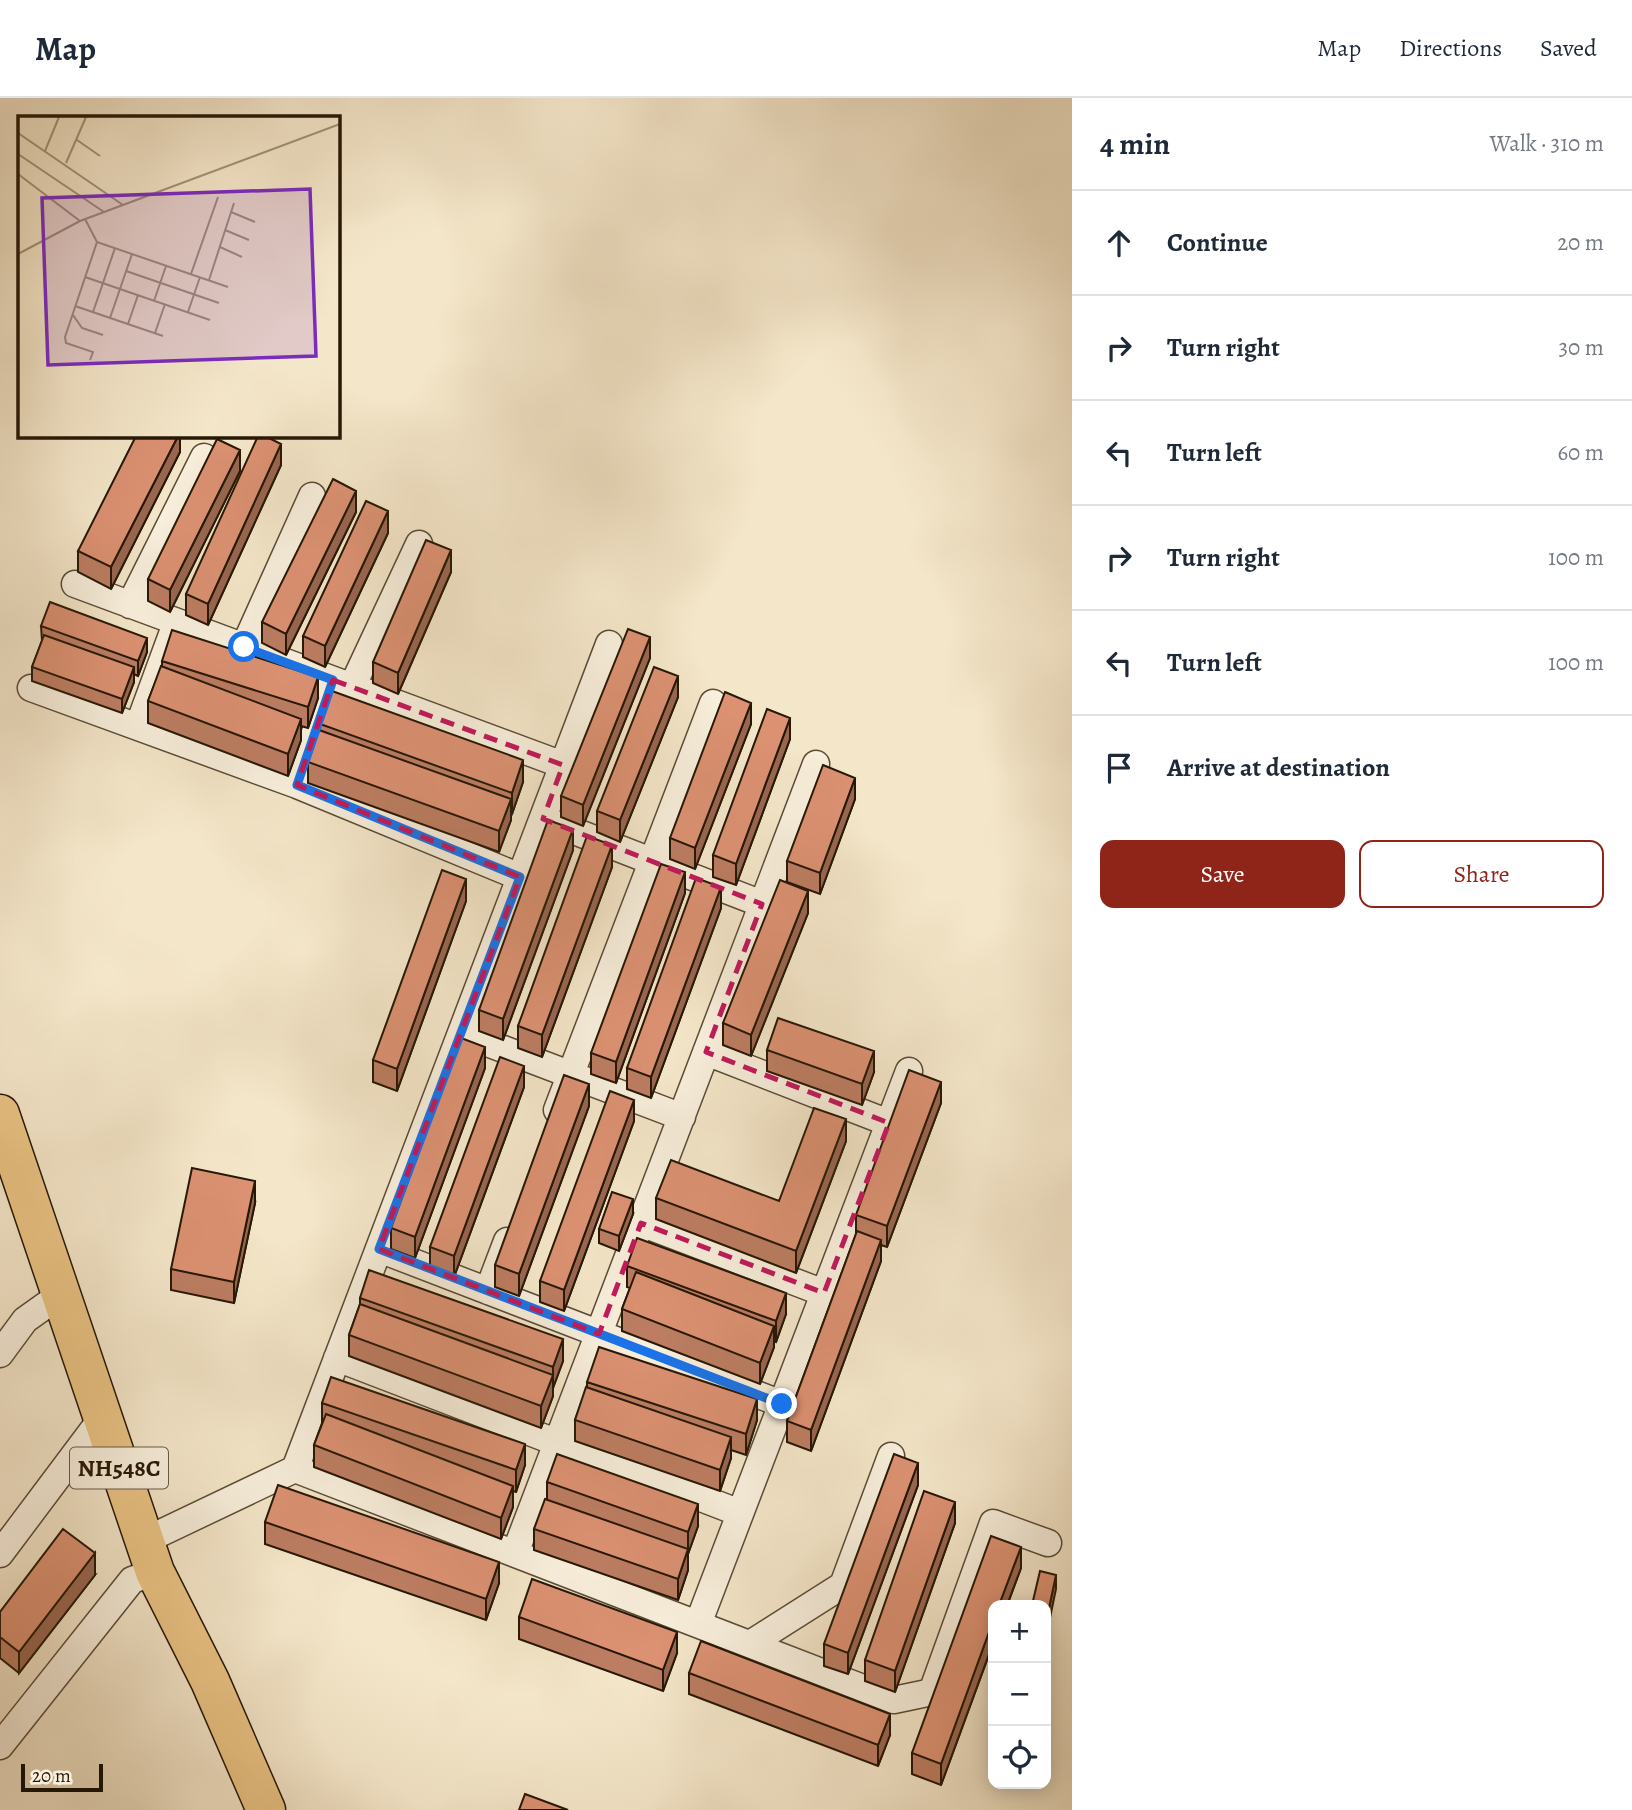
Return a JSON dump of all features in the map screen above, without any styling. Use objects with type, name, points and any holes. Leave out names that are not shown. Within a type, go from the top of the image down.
[{"type":"highway","name":"NH548C","points":[[0,1114],[149,1556],[210,1681],[265,1810]]},
{"type":"street","points":[[130,605],[204,457]]},
{"type":"street","points":[[244,647],[312,496]]},
{"type":"street","points":[[297,785],[342,684],[419,544]]},
{"type":"street","points":[[75,584],[563,765]]},
{"type":"street","points":[[138,727],[176,622]]},
{"type":"street","points":[[0,1746],[149,1556],[295,1469],[610,644]]},
{"type":"street","points":[[32,688],[297,785],[520,877]]},
{"type":"street","points":[[546,1139],[713,703]]},
{"type":"street","points":[[515,1553],[816,764]]},
{"type":"street","points":[[542,819],[762,904]]},
{"type":"street","points":[[461,1033],[681,1117]]},
{"type":"street","points":[[706,1052],[889,1123]]},
{"type":"street","points":[[698,1624],[909,1071]]},
{"type":"street","points":[[488,1292],[517,1215]]},
{"type":"street","points":[[641,1223],[824,1293]]},
{"type":"street","points":[[379,1249],[782,1404]]},
{"type":"street","points":[[0,1354],[25,1320],[60,1296]]},
{"type":"street","points":[[337,1358],[740,1513]]},
{"type":"street","points":[[0,1554],[102,1418]]},
{"type":"street","points":[[750,1644],[843,1585],[891,1456]]},
{"type":"street","points":[[295,1469],[894,1700],[932,1692],[993,1523],[1048,1544]]},
{"type":"highlighted area","points":[[333,680],[563,765],[543,819],[762,904],[706,1052],[889,1123],[824,1293],[641,1223],[599,1334],[379,1249],[520,877],[297,785]]},
{"type":"building","points":[[135,438],[177,438],[111,567],[78,551]]},
{"type":"building","points":[[257,438],[269,438],[281,444],[208,604],[186,594]]},
{"type":"building","points":[[217,439],[240,450],[170,590],[148,579]]},
{"type":"building","points":[[333,479],[356,491],[286,634],[262,622]]},
{"type":"building","points":[[366,501],[388,511],[325,646],[303,636]]},
{"type":"building","points":[[426,540],[451,550],[398,673],[373,662]]},
{"type":"building","points":[[50,602],[147,638],[138,661],[41,626]]},
{"type":"building","points":[[628,629],[650,637],[583,805],[561,796]]},
{"type":"building","points":[[172,630],[318,677],[308,707],[162,661]]},
{"type":"building","points":[[44,635],[134,667],[122,699],[32,667]]},
{"type":"building","points":[[161,666],[301,719],[288,754],[148,701]]},
{"type":"building","points":[[654,667],[678,676],[620,820],[597,811]]},
{"type":"building","points":[[332,691],[523,760],[512,793],[320,724]]},
{"type":"building","points":[[725,692],[751,703],[695,848],[670,838]]},
{"type":"building","points":[[767,709],[790,718],[736,864],[713,855]]},
{"type":"building","points":[[319,730],[511,799],[499,831],[308,762]]},
{"type":"building","points":[[823,765],[855,778],[820,873],[787,861]]},
{"type":"building","points":[[548,820],[573,829],[503,1019],[479,1010]]},
{"type":"building","points":[[587,836],[612,845],[542,1035],[518,1026]]},
{"type":"building","points":[[661,864],[685,872],[616,1062],[591,1053]]},
{"type":"building","points":[[442,870],[466,879],[397,1069],[373,1060]]},
{"type":"building","points":[[696,878],[721,887],[651,1077],[627,1068]]},
{"type":"building","points":[[780,880],[808,891],[751,1035],[723,1023]]},
{"type":"building","points":[[778,1018],[874,1051],[862,1084],[767,1050]]},
{"type":"building","points":[[461,1038],[485,1047],[415,1237],[391,1228]]},
{"type":"building","points":[[500,1057],[524,1066],[454,1256],[430,1247]]},
{"type":"building","points":[[909,1070],[941,1082],[887,1226],[856,1215]]},
{"type":"building","points":[[564,1075],[589,1084],[519,1274],[495,1265]]},
{"type":"building","points":[[610,1091],[634,1100],[564,1290],[540,1281]]},
{"type":"building","points":[[814,1108],[846,1119],[796,1251],[656,1198],[671,1160],[779,1201]]},
{"type":"building","points":[[192,1168],[255,1181],[234,1282],[171,1269]]},
{"type":"building","points":[[612,1192],[633,1199],[619,1236],[599,1229]]},
{"type":"building","points":[[857,1231],[881,1240],[811,1430],[787,1421]]},
{"type":"building","points":[[637,1238],[786,1293],[776,1321],[627,1266]]},
{"type":"building","points":[[369,1270],[563,1339],[553,1367],[360,1298]]},
{"type":"building","points":[[636,1272],[774,1326],[760,1363],[622,1309]]},
{"type":"building","points":[[360,1304],[553,1375],[541,1406],[349,1335]]},
{"type":"building","points":[[599,1347],[757,1399],[746,1434],[587,1382]]},
{"type":"building","points":[[331,1377],[525,1444],[516,1470],[322,1403]]},
{"type":"building","points":[[586,1387],[731,1437],[720,1470],[575,1420]]},
{"type":"building","points":[[326,1414],[513,1486],[501,1518],[314,1445]]},
{"type":"building","points":[[557,1454],[698,1504],[688,1532],[547,1482]]},
{"type":"building","points":[[894,1454],[918,1463],[848,1653],[824,1644]]},
{"type":"building","points":[[278,1485],[499,1562],[486,1599],[265,1522]]},
{"type":"building","points":[[924,1491],[955,1502],[895,1671],[865,1660]]},
{"type":"building","points":[[545,1499],[688,1549],[678,1579],[534,1529]]},
{"type":"building","points":[[63,1529],[95,1553],[19,1652],[0,1637],[0,1612]]},
{"type":"building","points":[[991,1536],[1021,1547],[1001,1600],[988,1600],[988,1635],[941,1764],[912,1753]]},
{"type":"building","points":[[1040,1571],[1056,1575],[1051,1600],[1033,1600]]},
{"type":"building","points":[[532,1579],[677,1632],[663,1670],[519,1617]]},
{"type":"building","points":[[701,1641],[890,1714],[878,1745],[689,1673]]},
{"type":"building","points":[[525,1794],[568,1810],[519,1810]]},
{"type":"route","points":[[244,647],[333,680],[297,785],[520,877],[379,1249],[782,1404]]}]
